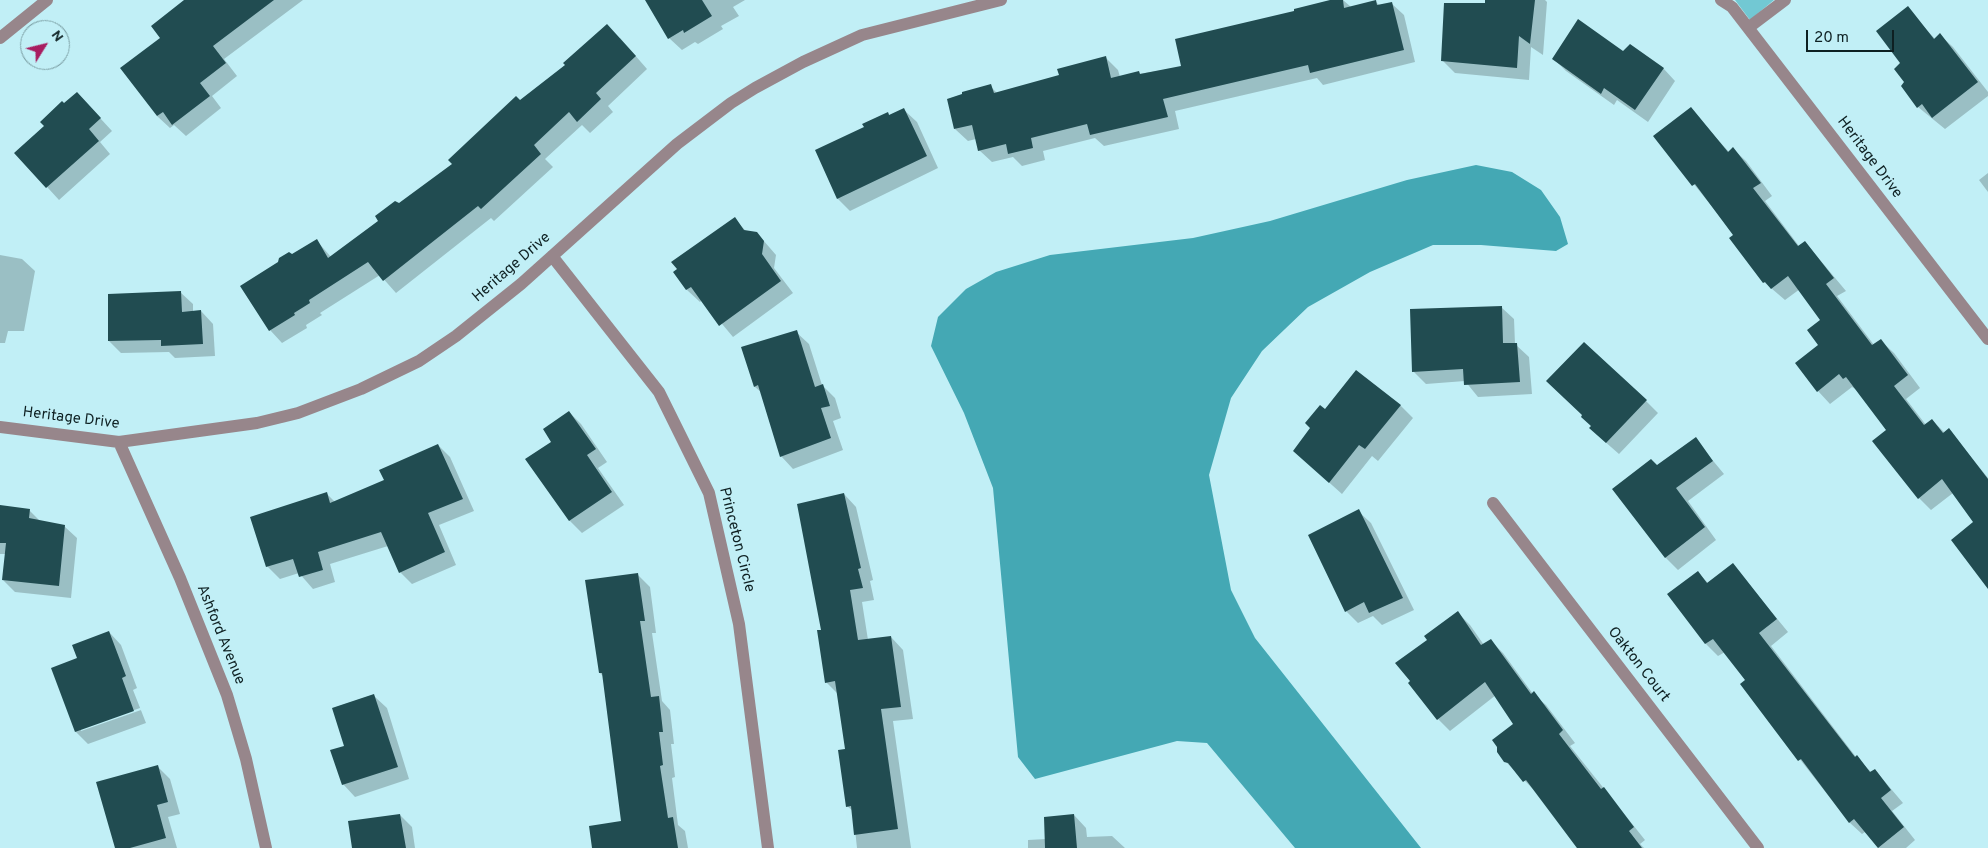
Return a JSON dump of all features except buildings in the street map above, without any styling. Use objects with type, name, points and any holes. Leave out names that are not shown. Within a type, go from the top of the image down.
[{"type":"street","points":[[0,38],[47,0]]},
{"type":"street","name":"Heritage Drive","points":[[0,427],[119,442],[258,423],[314,408],[361,389],[419,361],[456,336],[552,256],[677,144],[731,103],[755,88],[802,62],[862,35],[1001,0]]},
{"type":"street","name":"Heritage Drive","points":[[1721,0],[1732,7],[1988,340]]},
{"type":"street","points":[[1748,28],[1785,0]]},
{"type":"street","name":"Princeton Circle","points":[[552,256],[659,392],[709,493],[739,624],[768,848]]},
{"type":"street","name":"Ashford Avenue","points":[[119,442],[180,578],[227,695],[246,759],[266,848]]},
{"type":"street","name":"Oakton Court","points":[[1493,502],[1758,848]]},
{"type":"shaded area","points":[[1735,0],[1774,0],[1750,20]]},
{"type":"shaded area","points":[[1476,165],[1512,172],[1541,190],[1560,217],[1568,244],[1556,251],[1481,245],[1433,245],[1370,272],[1308,307],[1262,351],[1231,398],[1209,475],[1231,590],[1255,638],[1421,848],[1295,848],[1207,743],[1177,741],[1035,779],[1018,757],[993,488],[964,413],[931,346],[938,317],[966,289],[996,272],[1050,255],[1193,238],[1270,221],[1407,180]]}]
